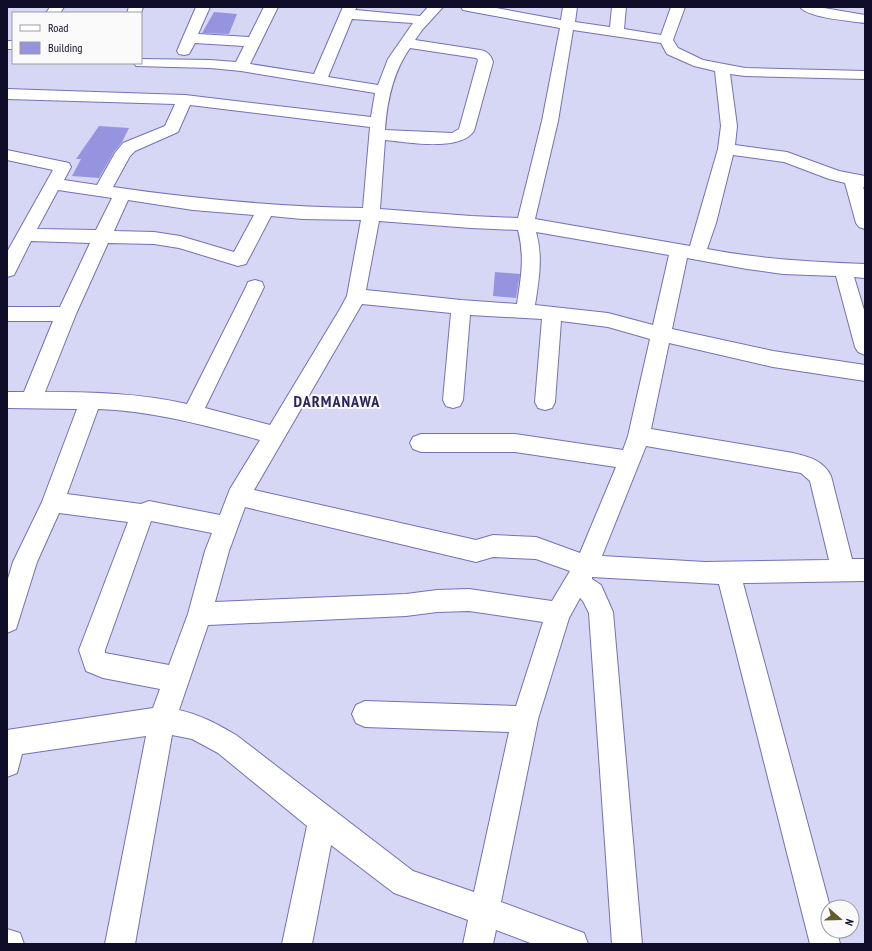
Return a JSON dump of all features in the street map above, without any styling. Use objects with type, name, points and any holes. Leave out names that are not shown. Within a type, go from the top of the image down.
[{"type":"street","points":[[180,64],[189,38],[203,7]]},
{"type":"street","points":[[241,67],[271,7]]},
{"type":"street","points":[[120,944],[162,720],[200,614],[217,551],[238,496],[349,311],[356,296],[371,214],[378,129],[383,90],[395,59],[405,42],[436,7]]},
{"type":"street","points":[[468,7],[568,25],[666,40]]},
{"type":"street","points":[[525,312],[531,268],[531,246],[525,224],[550,121],[570,7]]},
{"type":"street","points":[[616,33],[619,7]]},
{"type":"street","points":[[678,7],[666,40],[672,51],[699,63],[745,72],[865,76]]},
{"type":"street","points":[[807,7],[816,11],[865,19]]},
{"type":"street","points":[[319,80],[349,10],[424,20]]},
{"type":"street","points":[[189,38],[254,42]]},
{"type":"street","points":[[7,94],[185,100],[450,139],[458,137],[466,131],[486,62],[485,58],[480,54],[405,42]]},
{"type":"street","points":[[142,63],[241,67],[383,90]]},
{"type":"street","points":[[478,944],[525,719],[542,659],[558,613],[582,574],[630,460],[639,436],[661,334],[688,252],[706,224],[726,149],[729,126],[722,68]]},
{"type":"street","points":[[102,191],[123,152],[136,144],[164,134],[172,129],[185,100]]},
{"type":"street","points":[[726,149],[787,157],[835,175],[859,181],[865,223]]},
{"type":"street","points":[[7,155],[63,167],[17,242],[7,270]]},
{"type":"street","points":[[53,184],[193,204],[302,213],[371,214],[471,222],[525,224],[747,263],[865,271]]},
{"type":"street","points":[[14,405],[66,314],[122,194]]},
{"type":"street","points":[[17,242],[103,236],[154,238],[180,242],[238,260],[240,259],[265,210]]},
{"type":"street","points":[[843,270],[865,347]]},
{"type":"street","points":[[192,414],[255,287]]},
{"type":"street","points":[[356,296],[461,307],[552,313],[608,320],[661,334],[773,358],[865,373]]},
{"type":"street","points":[[453,400],[461,307]]},
{"type":"street","points":[[545,402],[552,313]]},
{"type":"street","points":[[7,314],[66,314]]},
{"type":"street","points":[[14,405],[90,400],[144,404],[192,414],[275,435]]},
{"type":"street","points":[[7,621],[25,562],[54,502],[90,400]]},
{"type":"street","points":[[238,496],[476,550],[493,546],[536,548],[582,574],[854,570],[820,476],[808,466],[793,462],[639,436]]},
{"type":"street","points":[[421,442],[515,444],[630,460]]},
{"type":"street","points":[[54,502],[142,514],[149,511],[226,526]]},
{"type":"street","points":[[142,514],[92,650],[95,662],[103,665],[176,679]]},
{"type":"street","points":[[728,572],[825,944]]},
{"type":"street","points":[[582,574],[601,612],[627,944]]},
{"type":"street","points":[[200,614],[406,605],[437,601],[463,600],[558,613]]},
{"type":"street","points":[[365,714],[525,719]]},
{"type":"street","points":[[8,750],[162,720],[196,727],[228,744],[322,820],[404,883],[485,910],[573,944]]},
{"type":"street","points":[[297,944],[322,820]]},
{"type":"building","points":[[214,12],[237,14],[229,34],[202,33]]},
{"type":"building","points":[[99,126],[129,128],[122,142],[114,152],[99,178],[72,176],[81,159],[76,159]]},
{"type":"building","points":[[495,272],[520,274],[516,298],[493,296]]},
{"type":"district","name":"DARMANAWA","points":[[337,401]]}]
